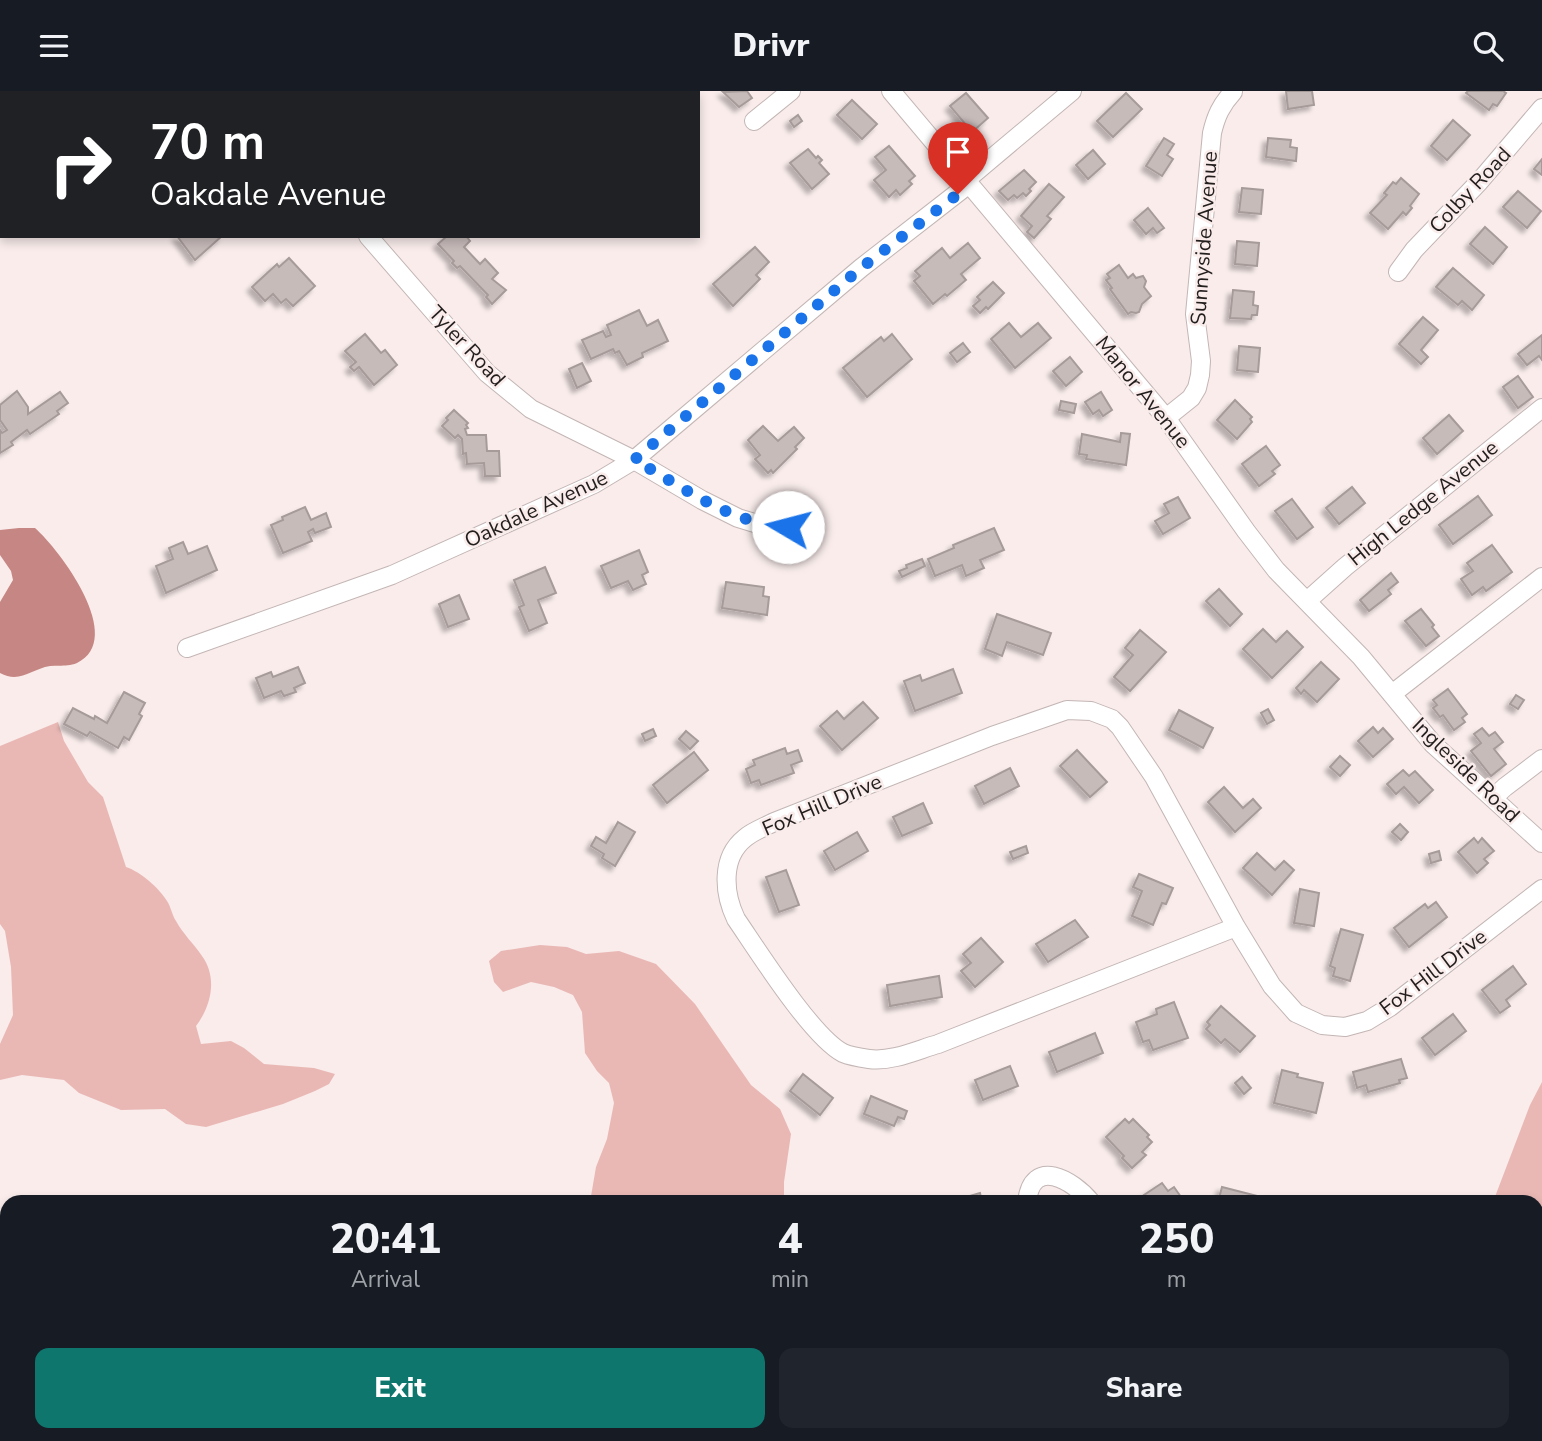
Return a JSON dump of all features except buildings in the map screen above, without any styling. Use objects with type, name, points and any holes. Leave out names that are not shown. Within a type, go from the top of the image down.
[{"type":"street","points":[[754,121],[791,91]]},
{"type":"street","name":"Manor Avenue","points":[[891,91],[1166,418],[1261,552],[1361,657],[1392,694]]},
{"type":"street","name":"Oakdale Avenue","points":[[187,649],[393,575],[594,484],[634,460],[861,268],[968,182],[1072,91]]},
{"type":"street","name":"Sunnyside Avenue","points":[[1166,418],[1191,398],[1200,375],[1195,314],[1212,133],[1222,104],[1233,92]]},
{"type":"street","name":"Colby Road","points":[[1398,272],[1414,250],[1479,182],[1542,108]]},
{"type":"street","name":"Tyler Road","points":[[371,238],[487,373],[531,409],[634,460],[738,518],[764,526],[812,529]]},
{"type":"street","name":"High Ledge Avenue","points":[[1307,601],[1345,567],[1542,408]]},
{"type":"street","points":[[1392,694],[1542,577]]},
{"type":"street","name":"Ingleside Road","points":[[1392,694],[1433,744],[1542,843]]},
{"type":"street","name":"Fox Hill Drive","points":[[1236,927],[937,1044],[887,1059],[870,1059],[844,1053],[828,1042],[811,1024],[736,919],[727,901],[726,876],[736,847],[747,837],[774,822],[992,736],[1067,710],[1091,711],[1112,719],[1120,727],[1154,777],[1236,927],[1272,986],[1296,1013],[1322,1025],[1346,1027],[1367,1021],[1390,1007],[1542,889]]},
{"type":"street","points":[[1493,798],[1542,759]]},
{"type":"street","points":[[1028,1195],[1037,1181],[1054,1175],[1068,1180],[1084,1195]]},
{"type":"shaded area","points":[[35,528],[59,555],[84,595],[92,616],[95,635],[91,651],[77,663],[50,666],[14,677],[0,673],[0,602],[13,580],[11,571],[0,555],[0,530]]},
{"type":"shaded area","points":[[58,722],[64,741],[88,782],[103,797],[126,867],[159,891],[179,926],[207,965],[211,992],[206,1010],[196,1026],[201,1044],[231,1041],[264,1064],[314,1068],[335,1074],[329,1084],[283,1104],[206,1127],[186,1124],[165,1109],[121,1110],[79,1093],[64,1080],[22,1075],[0,1080],[0,1044],[13,1015],[11,967],[5,931],[0,924],[0,746]]},
{"type":"shaded area","points":[[540,945],[567,947],[586,954],[619,951],[656,964],[695,1004],[751,1085],[780,1109],[791,1134],[784,1195],[591,1195],[614,1103],[609,1083],[585,1053],[582,1012],[573,995],[531,982],[503,992],[494,982],[489,961],[501,951]]},
{"type":"shaded area","points":[[1542,1082],[1542,1195],[1496,1195],[1530,1105]]},
{"type":"route","points":[[788,527],[764,526],[738,518],[634,460],[878,254],[958,194]]}]
